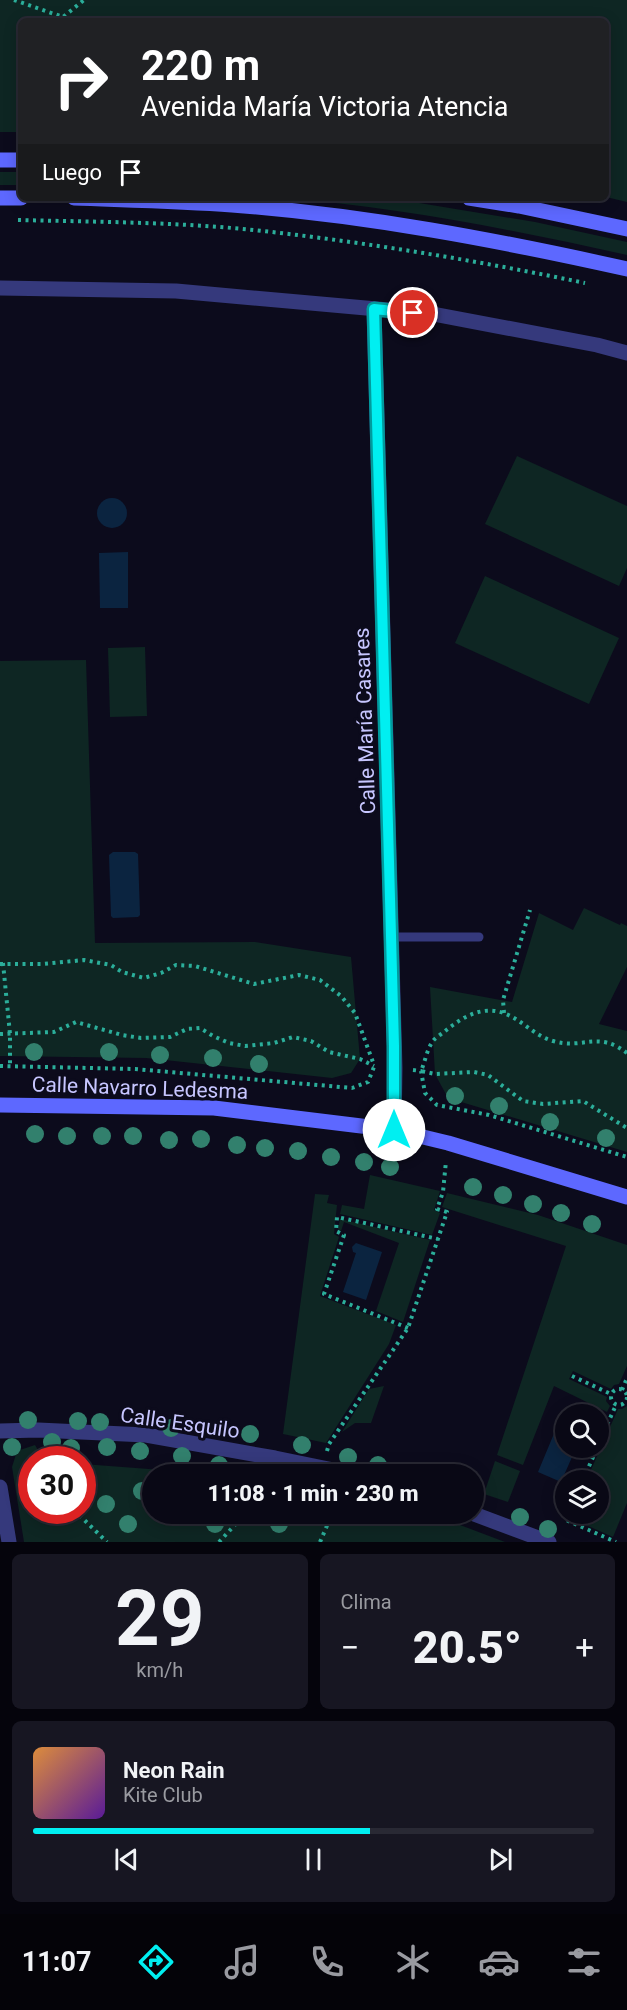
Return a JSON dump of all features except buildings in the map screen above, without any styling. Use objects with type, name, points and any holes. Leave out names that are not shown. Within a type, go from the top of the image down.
[{"type":"main road","points":[[0,160],[18,160]]},
{"type":"main road","points":[[0,198],[18,198]]},
{"type":"main road","points":[[142,201],[233,205],[332,216],[512,243],[627,269]]},
{"type":"main road","points":[[488,201],[627,229]]},
{"type":"main road","name":"Calle Navarro Ledesma","points":[[0,1105],[214,1108],[394,1130],[448,1143],[627,1197]]},
{"type":"street","points":[[0,288],[176,291],[433,314],[597,345],[627,354]]},
{"type":"street","name":"Calle María Casares","points":[[374,309],[392,937],[394,1130]]},
{"type":"street","name":"Calle Esquilo","points":[[0,1431],[38,1430],[146,1435],[305,1464]]},
{"type":"street","points":[[0,1487],[9,1542]]},
{"type":"street","points":[[484,1518],[549,1542]]},
{"type":"lane","points":[[392,937],[479,937]]},
{"type":"path","points":[[14,0],[63,17],[84,0]]},
{"type":"path","points":[[13,220],[143,223],[261,231],[509,267],[595,285]]},
{"type":"path","points":[[504,1013],[503,1000],[530,910]]},
{"type":"path","points":[[0,1066],[135,1069],[352,1088],[368,1082],[374,1066],[355,1013],[341,996],[320,980],[299,975],[254,984],[195,966],[176,965],[144,978],[122,972],[111,965],[84,960],[43,964],[2,964],[10,1066]]},
{"type":"path","points":[[627,1053],[615,1044],[594,1040],[574,1043],[554,1042],[538,1036],[523,1023],[504,1013],[480,1010],[458,1020],[433,1041],[421,1071],[424,1092],[436,1105],[489,1115],[627,1157]]},
{"type":"path","points":[[0,1034],[54,1032],[76,1022],[141,1038],[170,1037],[187,1029],[200,1028],[229,1043],[245,1046],[274,1043],[292,1036],[310,1041],[329,1052],[360,1059],[374,1066],[435,1074],[474,1071],[488,1075],[523,1101],[543,1104],[583,1101],[627,1128]]},
{"type":"path","points":[[329,1444],[408,1328],[447,1212],[437,1209],[443,1192],[448,1143]]},
{"type":"path","points":[[408,1328],[324,1294],[344,1235],[336,1231],[338,1216],[438,1239]]},
{"type":"path","points":[[572,1376],[611,1394]]},
{"type":"path","points":[[622,1390],[627,1378]]},
{"type":"path","points":[[614,1390],[622,1390],[627,1399],[624,1404],[616,1405],[611,1402],[611,1394],[614,1390]]},
{"type":"path","points":[[609,1421],[616,1405]]},
{"type":"path","points":[[88,1524],[107,1542]]},
{"type":"path","points":[[219,1542],[236,1524]]},
{"type":"path","points":[[320,1542],[328,1524]]},
{"type":"path","points":[[575,1524],[616,1542]]},
{"type":"green space","points":[[0,0],[627,0],[627,202],[609,198],[609,18],[18,18],[18,132],[0,132]]},
{"type":"green space","points":[[0,172],[18,172],[18,185],[0,185]]},
{"type":"green space","points":[[315,201],[407,201],[535,222],[627,242],[627,255],[456,220]]},
{"type":"green space","points":[[517,456],[627,506],[627,568],[619,586],[485,524]]},
{"type":"green space","points":[[485,576],[619,638],[589,704],[455,643]]},
{"type":"green space","points":[[145,647],[147,716],[110,717],[108,648]]},
{"type":"green space","points":[[86,660],[95,943],[255,942],[351,957],[360,1059],[351,1073],[332,1078],[146,1058],[0,1056],[0,661]]},
{"type":"green space","points":[[584,908],[627,926],[627,967],[599,1024],[627,1031],[627,1152],[448,1098],[435,1074],[430,987],[512,1002],[539,913],[573,930]]},
{"type":"green space","points":[[370,1175],[440,1191],[434,1210],[440,1213],[432,1235],[340,1214],[342,1205],[364,1209]]},
{"type":"green space","points":[[447,1193],[538,1215],[627,1245],[627,1366],[619,1384],[614,1385],[611,1389],[573,1371],[569,1379],[607,1397],[608,1404],[591,1404],[554,1386],[523,1465],[497,1455],[566,1246],[442,1207]]},
{"type":"green space","points":[[315,1194],[329,1195],[327,1203],[337,1205],[334,1234],[339,1237],[320,1296],[396,1325],[389,1344],[326,1443],[283,1434]]},
{"type":"green space","points":[[340,1219],[430,1240],[403,1322],[376,1311],[399,1243],[344,1222],[341,1231],[338,1229]]},
{"type":"green space","points":[[384,1386],[371,1423],[355,1423],[342,1432],[369,1389]]},
{"type":"green space","points":[[627,1406],[627,1503],[613,1537],[584,1524],[609,1524],[609,1470],[591,1470],[596,1458],[609,1458],[609,1429],[618,1409]]},
{"type":"green space","points":[[18,1451],[18,1504],[12,1467]]},
{"type":"green space","points":[[495,1461],[520,1471],[508,1502],[484,1494]]},
{"type":"green space","points":[[96,1465],[142,1468],[142,1524],[457,1524],[505,1542],[24,1542],[21,1524],[96,1524]]},
{"type":"water","points":[[112,498],[118,499],[126,507],[126,519],[118,527],[112,528],[106,527],[98,519],[97,513],[98,507],[106,499]]},
{"type":"water","points":[[128,552],[128,608],[100,608],[99,553]]},
{"type":"water","points":[[113,852],[138,854],[140,915],[138,917],[113,918],[111,916],[109,855]]},
{"type":"water","points":[[356,1243],[382,1252],[366,1300],[343,1292],[356,1253],[353,1252],[352,1247]]},
{"type":"water","points":[[555,1431],[555,1458],[572,1458],[566,1470],[555,1470],[555,1479],[538,1472]]},
{"type":"route","points":[[394,1130],[395,1068],[374,309],[413,313]]}]
